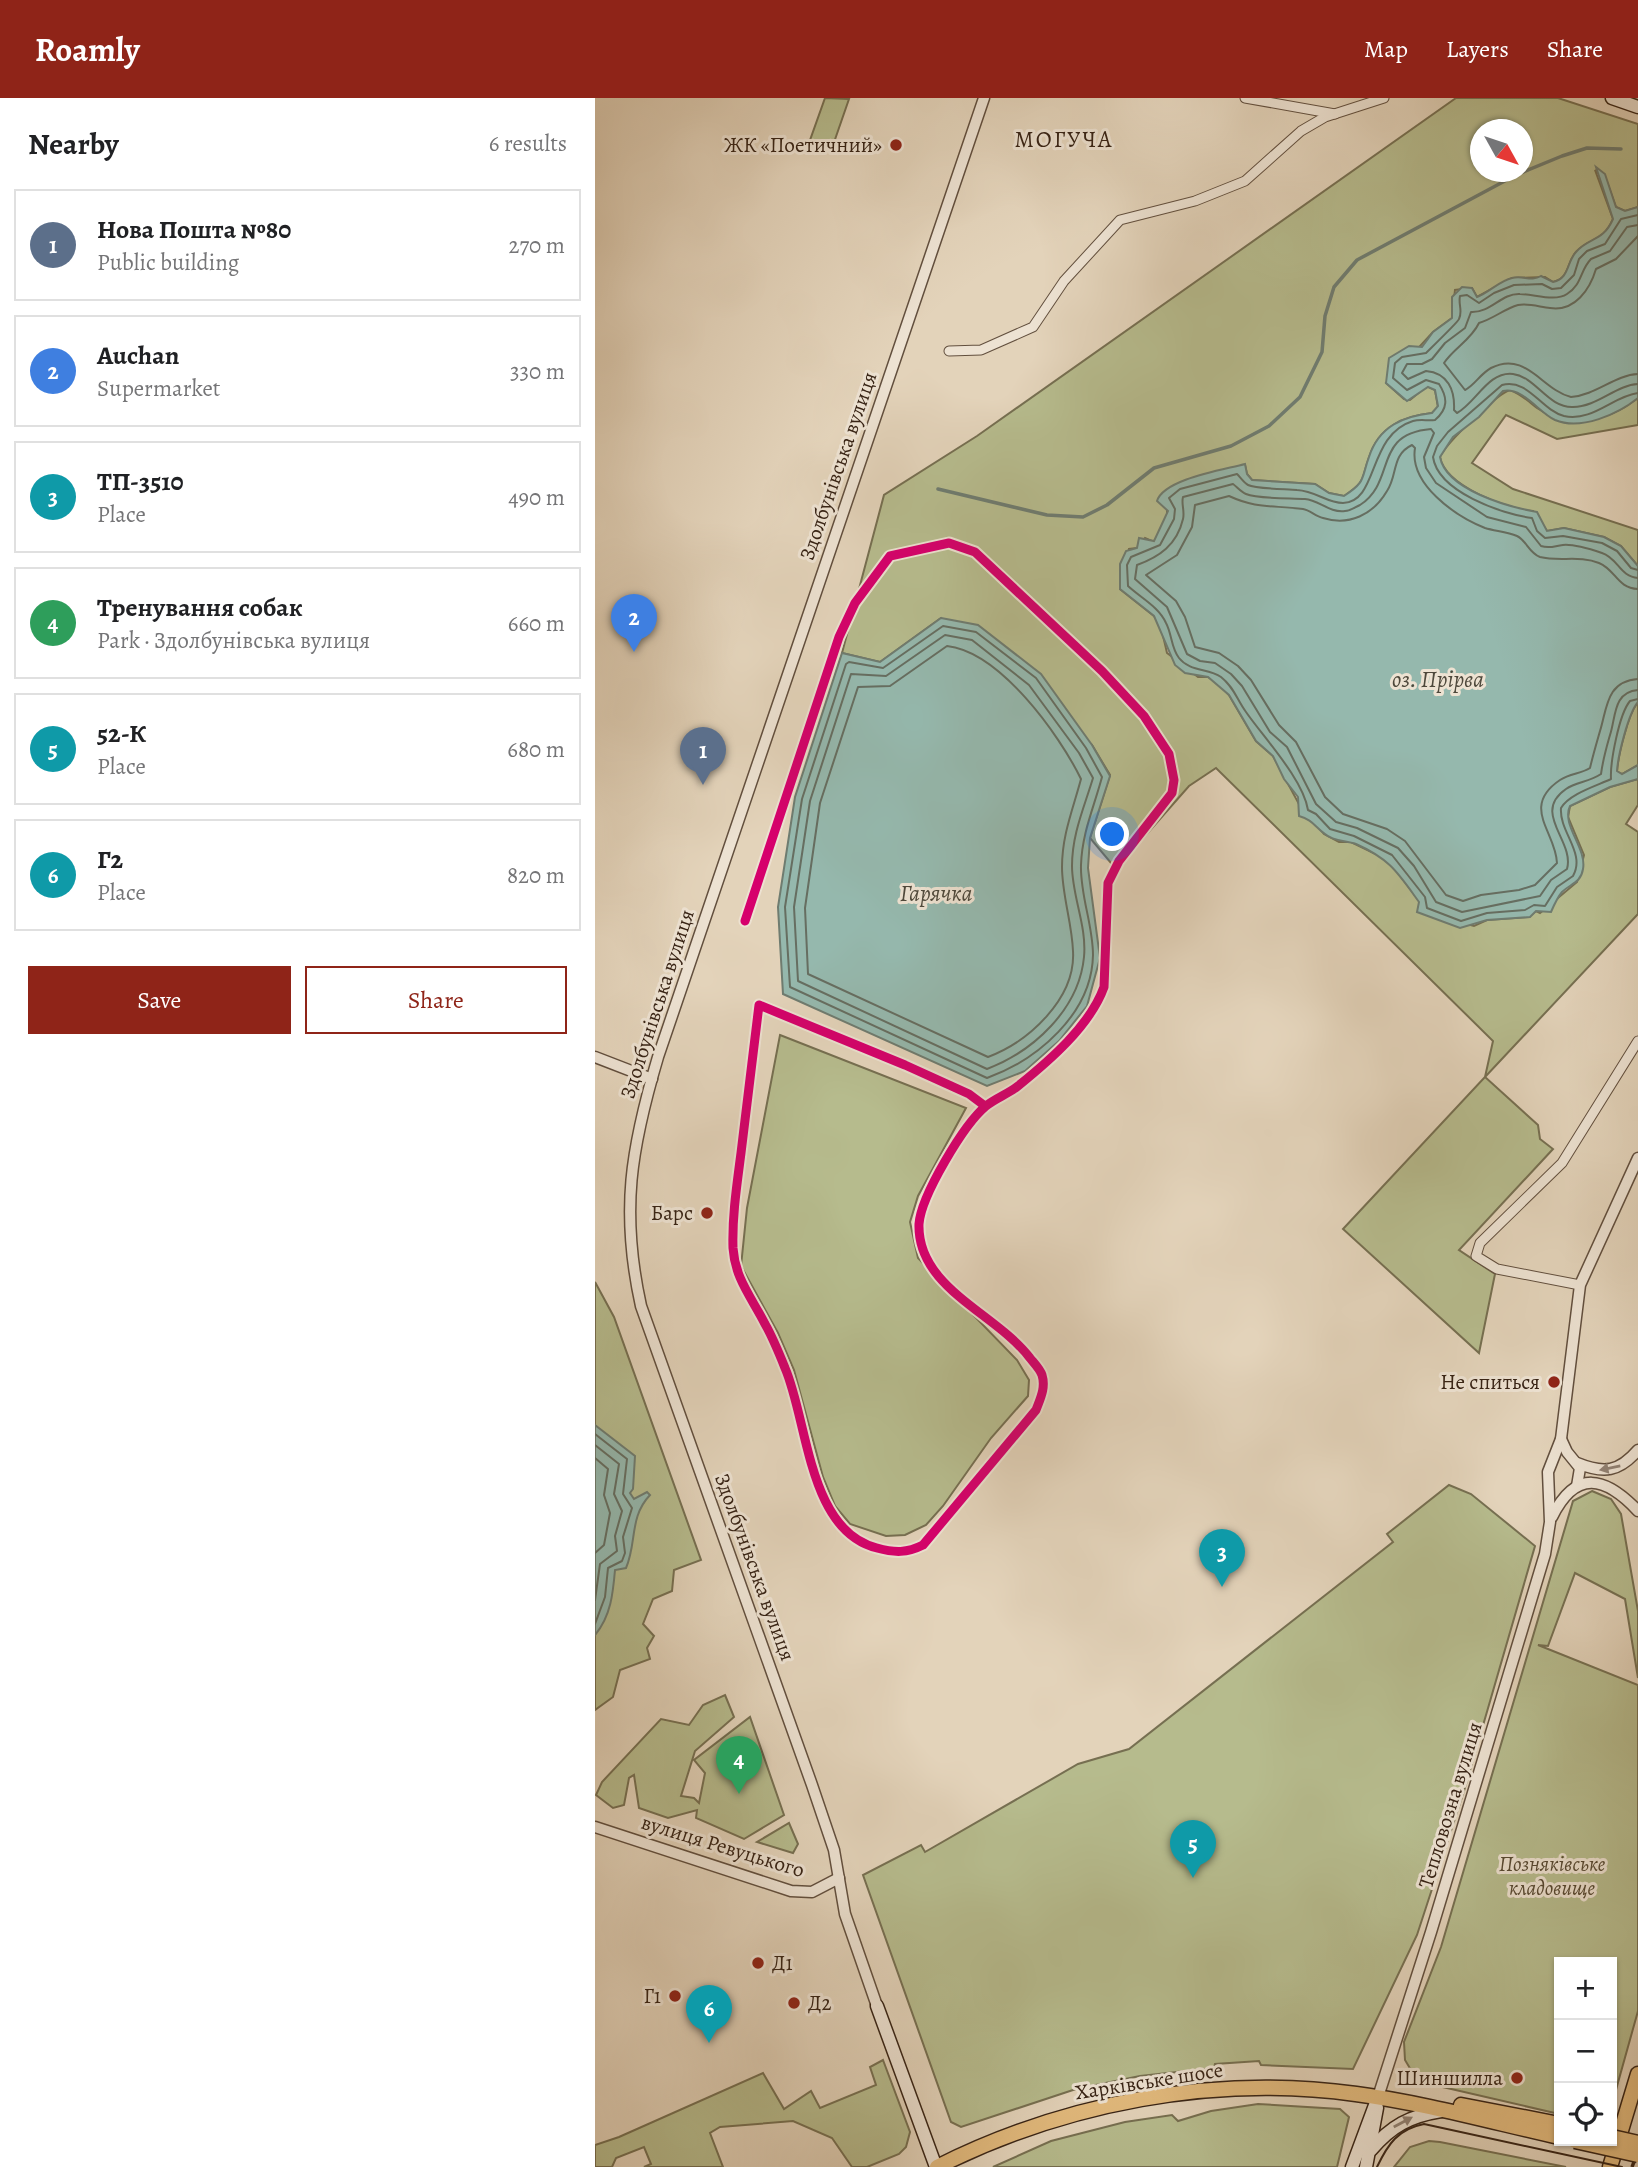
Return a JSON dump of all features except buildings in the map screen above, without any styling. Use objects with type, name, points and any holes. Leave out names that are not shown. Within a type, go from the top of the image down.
[{"type":"main road","points":[[1612,98],[1638,107]]},
{"type":"main road","name":"Здолбунівська вулиця","points":[[877,2006],[937,2167]]},
{"type":"main road","points":[[1610,2167],[1638,2074]]},
{"type":"main road","name":"Харківське шосе","points":[[937,2167],[1032,2127],[1137,2101],[1206,2091],[1271,2088],[1378,2097],[1554,2136]]},
{"type":"main road","name":"Харківське шосе","points":[[1378,2097],[1396,2092],[1554,2123]]},
{"type":"main road","points":[[1366,2167],[1378,2097]]},
{"type":"main road","points":[[1352,2167],[1378,2097]]},
{"type":"main road","points":[[1371,2150],[1387,2132],[1403,2120],[1444,2111]]},
{"type":"main road","points":[[1617,2138],[1638,2143]]},
{"type":"main road","points":[[1598,2146],[1638,2155]]},
{"type":"street","name":"Здолбунівська вулиця","points":[[877,2006],[845,1914],[834,1850],[808,1772],[641,1306],[633,1264],[629,1195],[636,1137],[652,1079],[984,98]]},
{"type":"street","points":[[1245,98],[1335,114]]},
{"type":"street","points":[[949,351],[981,350],[1033,327],[1064,281],[1120,220],[1195,201],[1245,181],[1301,131],[1335,114],[1384,98]]},
{"type":"street","points":[[745,921],[839,636],[855,603],[890,556],[949,543],[975,552],[1102,671],[1144,716],[1169,754],[1174,780],[1172,793],[1119,860],[1108,883],[1104,988],[1099,1001],[1072,1035],[1017,1087],[985,1107],[937,1172],[922,1207],[921,1245],[926,1260],[938,1277],[1011,1335],[1042,1373],[1043,1391],[1036,1410],[923,1545],[909,1551],[893,1552],[856,1539],[836,1519],[810,1462],[787,1371],[735,1270],[733,1245],[736,1192],[759,1005],[905,1065],[969,1094],[985,1107]]},
{"type":"street","points":[[1580,1285],[1497,1269],[1476,1256],[1480,1243],[1562,1163],[1638,1041]]},
{"type":"street","points":[[595,1056],[652,1079]]},
{"type":"street","points":[[1638,1158],[1580,1285],[1561,1440],[1550,1467],[1550,1482],[1559,1490],[1596,1482],[1612,1486],[1638,1511]]},
{"type":"street","points":[[1561,1440],[1581,1473],[1576,1487]]},
{"type":"street","points":[[1550,1467],[1557,1459],[1575,1461],[1597,1470],[1612,1470],[1621,1467],[1638,1450]]},
{"type":"street","name":"Тепловозна вулиця","points":[[1378,2097],[1545,1554],[1550,1522],[1550,1482]]},
{"type":"street","name":"Тепловозна вулиця","points":[[1550,1522],[1558,1505],[1576,1487]]},
{"type":"street","name":"вулиця Ревуцького","points":[[595,1827],[791,1891],[812,1892],[839,1878]]},
{"type":"green space","points":[[825,98],[849,99],[831,151],[809,143]]},
{"type":"green space","points":[[1456,98],[1558,98],[1638,124],[1638,207],[1625,211],[1616,207],[1607,182],[1595,170],[1613,219],[1605,232],[1576,252],[1562,277],[1553,282],[1545,277],[1512,278],[1477,297],[1472,288],[1455,290],[1452,318],[1433,332],[1386,383],[1404,399],[1410,400],[1427,386],[1435,390],[1438,407],[1432,413],[1402,420],[1386,430],[1373,446],[1362,479],[1356,487],[1344,496],[1329,493],[1315,484],[1252,480],[1245,465],[1167,508],[1167,518],[1154,542],[1145,538],[1137,548],[1129,549],[1120,589],[1154,616],[1161,627],[1167,653],[1198,677],[1208,677],[1220,685],[1229,695],[1256,741],[1273,756],[1300,806],[1324,834],[1339,842],[1351,842],[1388,860],[1420,902],[1418,911],[1474,926],[1487,920],[1529,917],[1536,911],[1540,913],[1577,882],[1584,855],[1568,817],[1570,806],[1610,787],[1638,779],[1638,805],[1626,824],[1638,832],[1638,914],[1485,1077],[1493,1041],[1216,768],[1189,786],[1116,869],[1090,838],[1110,775],[1092,745],[941,618],[880,662],[842,653],[884,495],[977,436]]},
{"type":"green space","points":[[1510,390],[1550,415],[1576,421],[1602,417],[1638,398],[1638,425],[1557,439],[1506,415],[1472,463],[1513,489],[1638,530],[1638,566],[1621,546],[1604,537],[1564,528],[1547,531],[1533,511],[1508,506],[1478,494],[1444,468],[1440,457],[1451,441],[1484,409]]},
{"type":"green space","points":[[1638,702],[1638,765],[1622,774],[1617,772],[1621,746]]},
{"type":"green space","points":[[780,1035],[966,1108],[918,1196],[910,1222],[918,1258],[1017,1360],[1029,1380],[1028,1396],[991,1438],[943,1506],[926,1525],[905,1535],[886,1536],[850,1524],[835,1506],[823,1477],[794,1370],[778,1333],[741,1266],[747,1208]]},
{"type":"green space","points":[[1485,1077],[1538,1125],[1540,1139],[1553,1149],[1459,1250],[1495,1274],[1479,1353],[1343,1229]]},
{"type":"green space","points":[[595,1282],[614,1317],[701,1560],[674,1570],[672,1591],[653,1599],[643,1624],[654,1636],[647,1648],[650,1659],[620,1670],[613,1697],[595,1710]]},
{"type":"green space","points":[[1449,1485],[1471,1494],[1535,1546],[1464,1791],[1417,1935],[1353,2069],[1261,2065],[1259,2061],[1215,2064],[1214,2068],[1140,2076],[1076,2089],[961,2127],[951,2122],[863,1875],[921,1845],[925,1852],[1078,1764],[1129,1749],[1393,1542],[1387,1534]]},
{"type":"green space","name":"Позняківське кладовище","points":[[1592,1491],[1611,1499],[1621,1514],[1638,1611],[1638,1678],[1625,1599],[1575,1573],[1548,1646],[1538,1645],[1638,1685],[1638,2011],[1617,2086],[1617,1957],[1554,1957],[1554,2113],[1434,2085],[1414,2075],[1405,2060],[1404,2042],[1441,1947],[1573,1501]]},
{"type":"green space","points":[[725,1695],[734,1717],[695,1751],[681,1796],[694,1798],[699,1803],[705,1773],[694,1760],[750,1717],[784,1815],[744,1839],[696,1818],[697,1810],[668,1818],[639,1808],[634,1775],[629,1778],[624,1805],[613,1808],[596,1795],[602,1782],[661,1719],[689,1725],[703,1705]]},
{"type":"green space","points":[[789,1823],[798,1844],[793,1853],[757,1842]]},
{"type":"green space","points":[[883,2060],[910,2132],[906,2147],[899,2154],[867,2167],[852,2167],[832,2138],[793,2121],[720,2127],[710,2133],[723,2167],[644,2167],[651,2164],[644,2147],[616,2158],[612,2167],[595,2167],[595,2145],[619,2137],[763,2073],[784,2109],[811,2091],[820,2108],[876,2085],[870,2067]]},
{"type":"green space","points":[[1258,2104],[1340,2109],[1349,2117],[1337,2167],[993,2167],[1051,2141],[1125,2122],[1172,2115],[1178,2121],[1211,2111]]},
{"type":"green space","points":[[1429,2141],[1566,2167],[1394,2167],[1410,2147]]},
{"type":"water","name":"оз. Прірва","points":[[1596,167],[1605,174],[1616,207],[1625,211],[1638,207],[1638,398],[1599,419],[1565,423],[1555,420],[1524,396],[1503,391],[1479,417],[1453,437],[1440,457],[1445,469],[1466,488],[1496,501],[1537,512],[1547,531],[1564,528],[1604,537],[1621,546],[1638,566],[1638,702],[1627,725],[1617,771],[1622,774],[1638,765],[1638,779],[1610,787],[1570,806],[1569,821],[1581,853],[1583,869],[1578,880],[1560,894],[1551,912],[1536,911],[1530,917],[1487,920],[1460,928],[1417,912],[1419,902],[1399,875],[1377,855],[1356,844],[1329,837],[1310,821],[1299,816],[1298,797],[1284,779],[1273,756],[1256,741],[1229,695],[1208,677],[1185,673],[1175,665],[1154,616],[1120,589],[1120,564],[1126,551],[1137,548],[1139,538],[1154,541],[1168,511],[1157,501],[1162,493],[1195,476],[1245,464],[1247,474],[1252,480],[1315,484],[1329,493],[1344,496],[1356,487],[1362,479],[1373,446],[1386,430],[1402,420],[1432,413],[1438,406],[1435,390],[1428,387],[1407,401],[1386,383],[1389,358],[1409,346],[1422,347],[1433,332],[1452,318],[1452,297],[1462,287],[1472,288],[1477,297],[1512,278],[1541,276],[1553,282],[1562,277],[1576,252],[1605,232],[1613,219]]},
{"type":"water","name":"Гарячка","points":[[941,618],[978,625],[1041,674],[1092,745],[1110,776],[1090,838],[1088,868],[1100,958],[1087,1006],[1059,1041],[1025,1071],[987,1086],[783,994],[778,907],[795,797],[842,653],[880,662]]},
{"type":"water","points":[[595,1425],[635,1456],[633,1489],[630,1493],[634,1499],[647,1492],[650,1495],[643,1503],[636,1521],[626,1568],[615,1570],[608,1612],[595,1635]]},
{"type":"waterway","points":[[938,489],[1047,515],[1083,517],[1107,505],[1154,468],[1231,446],[1269,426],[1300,397],[1322,352],[1325,316],[1334,287],[1357,260],[1516,175],[1587,148],[1621,149]]},
{"type":"tram line","points":[[1377,2167],[1395,2139],[1407,2130],[1424,2124],[1622,2167]]},
{"type":"railway","points":[[1632,2167],[1638,2151]]},
{"type":"cycle path","points":[[745,921],[839,637],[855,603],[890,556],[949,543],[975,552],[1102,671],[1144,716],[1169,754],[1174,780],[1172,793],[1119,861],[1108,883],[1104,987],[1098,1001],[1079,1029],[1055,1054],[1018,1086],[990,1103],[977,1115],[935,1179],[919,1224],[922,1246],[931,1266],[944,1283],[1015,1342],[1038,1368],[1043,1380],[1041,1398],[1036,1410],[923,1545],[906,1551],[883,1550],[854,1538],[837,1520],[824,1498],[785,1368],[741,1279],[734,1259],[735,1200],[759,1005],[905,1065],[969,1094],[985,1106]]},
{"type":"place","name":"ЖК «Поетичний»","points":[[896,145]]},
{"type":"place","name":"Auchan","points":[[634,652]]},
{"type":"place","name":"Нова Пошта №80","points":[[703,785]]},
{"type":"place","name":"Барс","points":[[707,1213]]},
{"type":"place","name":"Не спиться","points":[[1554,1382]]},
{"type":"place","name":"ТП-3510","points":[[1222,1587]]},
{"type":"place","name":"Тренування собак","points":[[739,1794]]},
{"type":"place","name":"52-К","points":[[1193,1878]]},
{"type":"place","name":"Д1","points":[[758,1963]]},
{"type":"place","name":"Г1","points":[[675,1996]]},
{"type":"place","name":"Д2","points":[[794,2003]]},
{"type":"place","name":"Г2","points":[[709,2043]]},
{"type":"place","name":"Шиншилла","points":[[1517,2078]]},
{"type":"district","name":"МОГУЧА","points":[[1064,139]]}]
